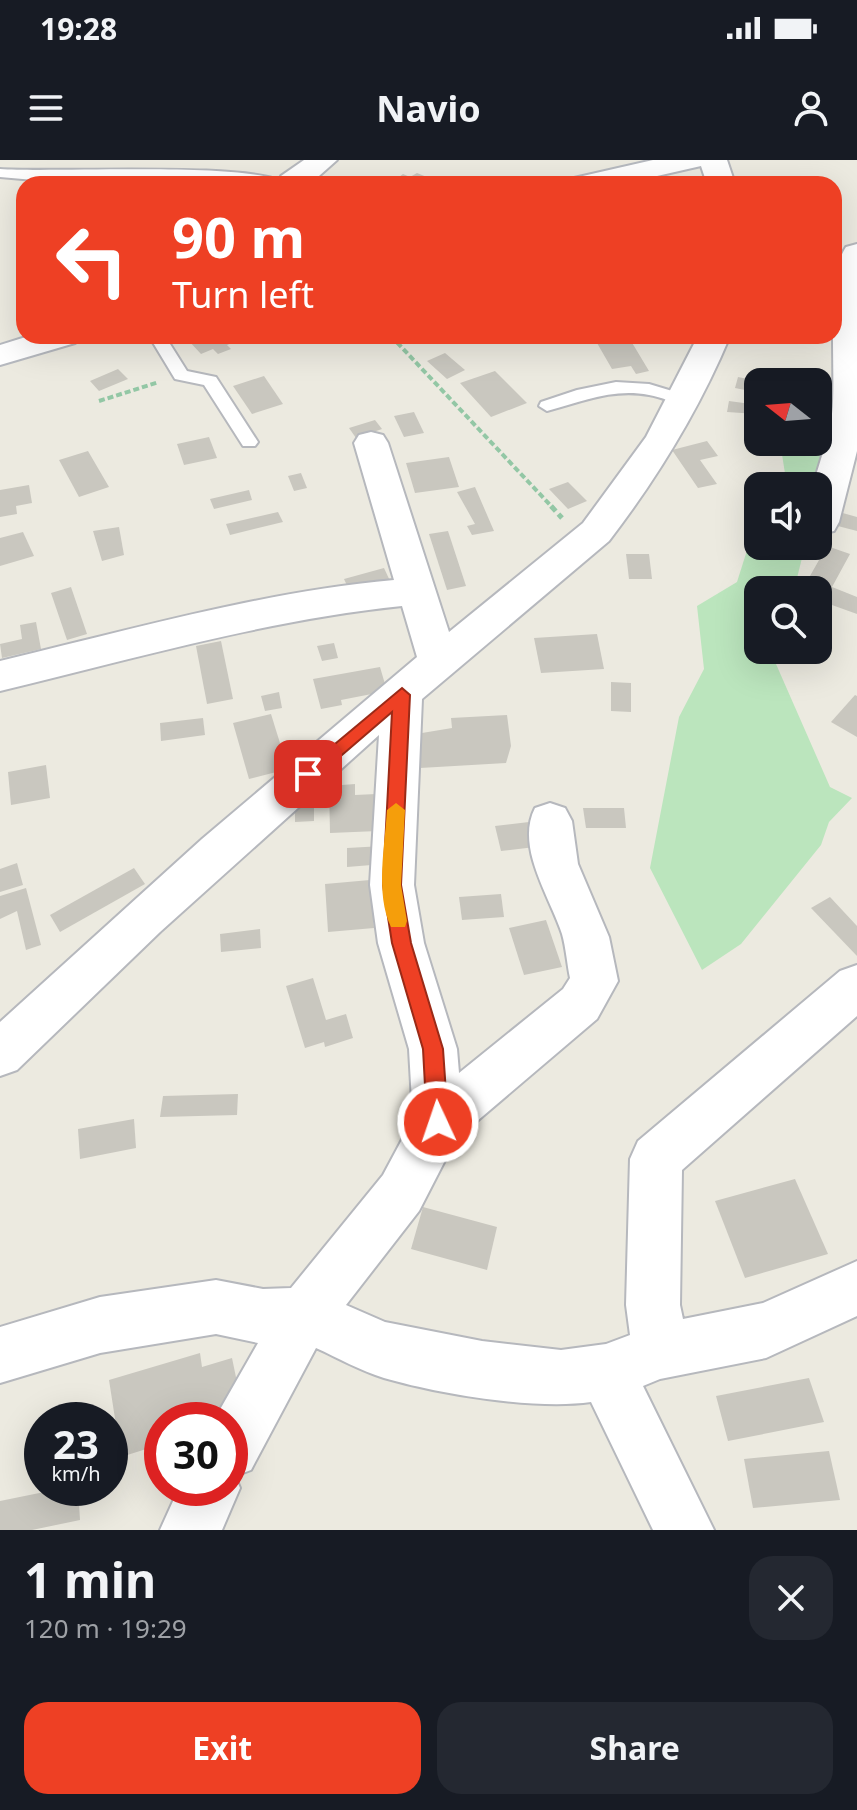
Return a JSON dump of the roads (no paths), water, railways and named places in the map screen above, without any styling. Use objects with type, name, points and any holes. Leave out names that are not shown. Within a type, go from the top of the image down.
[{"type":"street","points":[[298,176],[323,160]]},
{"type":"street","points":[[620,176],[691,160]]},
{"type":"street","points":[[832,480],[849,415],[851,295],[857,253]]},
{"type":"street","points":[[0,355],[37,344]]},
{"type":"street","points":[[0,1054],[77,980],[285,793],[596,532],[632,488],[686,401],[711,344]]},
{"type":"street","points":[[371,443],[439,664]]},
{"type":"street","points":[[0,676],[261,614],[335,599],[417,591]]},
{"type":"street","points":[[402,695],[392,885],[401,943],[433,1049],[438,1122]]},
{"type":"street","points":[[248,1416],[304,1315],[401,1193],[438,1122],[580,1004],[594,981],[586,937],[556,864],[550,821]]},
{"type":"street","points":[[660,1351],[653,1305],[656,1159],[857,986]]},
{"type":"street","points":[[0,1355],[100,1325],[216,1307],[263,1316],[304,1315],[383,1350],[482,1369],[561,1378],[606,1372],[660,1351],[766,1330],[857,1288]]},
{"type":"street","points":[[606,1372],[684,1530]]},
{"type":"street","points":[[190,1530],[202,1506]]},
{"type":"lane","points":[[0,173],[34,176],[243,176]]},
{"type":"lane","points":[[162,344],[181,375],[210,381],[249,442]]},
{"type":"lane","points":[[547,406],[590,390],[624,385],[664,392],[686,401]]}]
